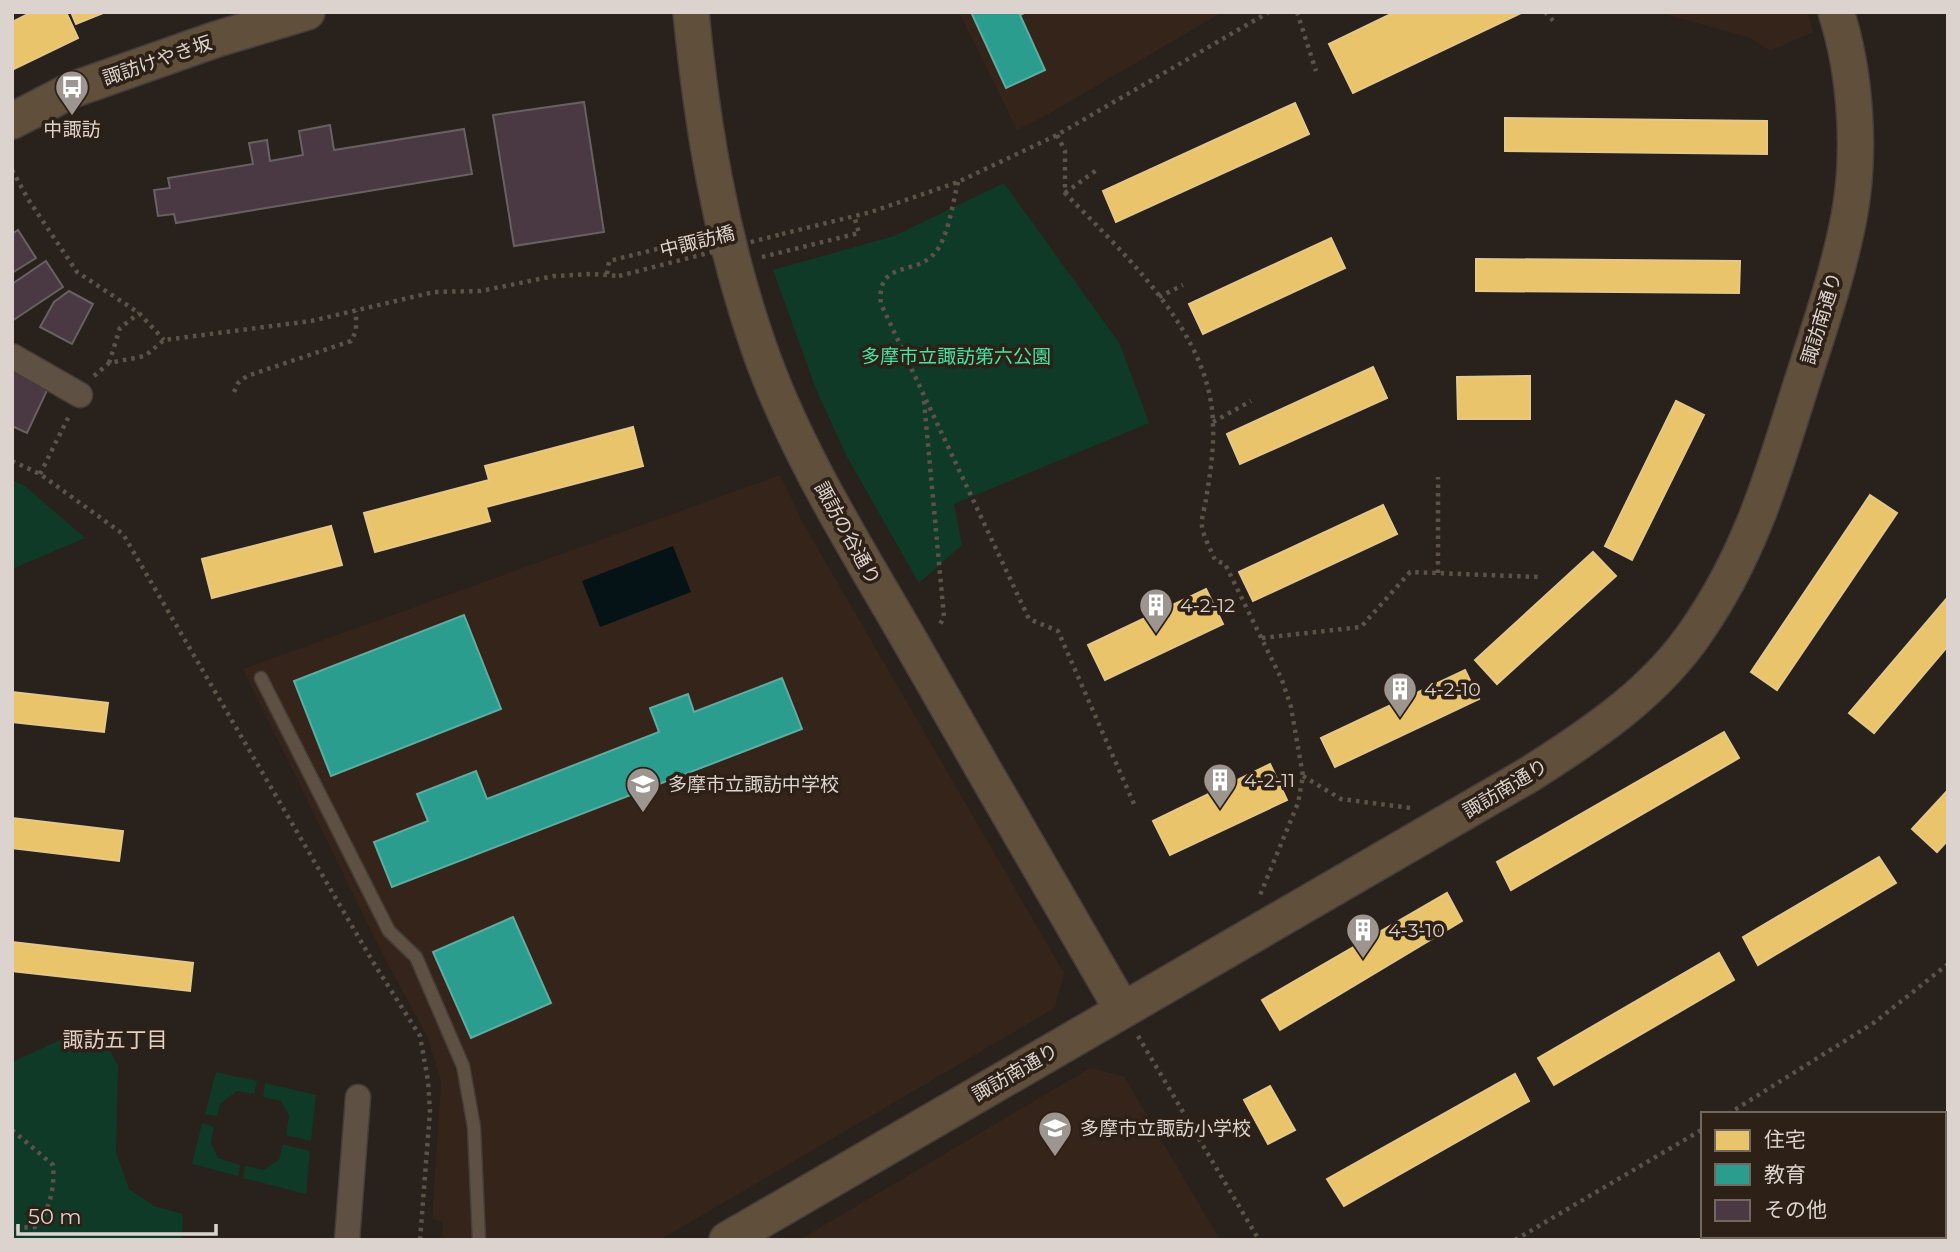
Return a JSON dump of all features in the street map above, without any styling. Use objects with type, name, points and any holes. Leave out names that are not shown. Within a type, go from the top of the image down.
[{"type":"street","name":"諏訪けやき坂","points":[[12,121],[72,90],[218,39],[307,12]]},
{"type":"street","name":"諏訪の谷通り","points":[[691,12],[699,97],[718,208],[757,343],[784,410],[830,503],[1122,1009]]},
{"type":"street","name":"諏訪南通り","points":[[727,1240],[1530,774],[1616,717],[1677,657],[1698,630],[1734,570],[1761,510],[1831,290],[1850,216],[1855,169],[1854,106],[1844,36],[1836,12]]},
{"type":"street","points":[[12,356],[80,395]]},
{"type":"street","points":[[347,1240],[358,1097]]},
{"type":"lane","points":[[261,678],[389,931],[416,957],[463,1066],[474,1127],[479,1240]]},
{"type":"path","name":"中諏訪橋","points":[[164,340],[311,321],[434,292],[481,291],[554,276],[619,275],[854,216],[958,183],[1057,135],[1269,12]]},
{"type":"path","points":[[1297,12],[1316,71]]},
{"type":"path","points":[[1545,12],[1556,24]]},
{"type":"path","points":[[1057,135],[1065,151],[1065,193],[1125,254],[1160,298],[1187,337],[1203,371],[1213,422],[1213,452],[1202,527],[1215,560],[1225,564],[1282,680],[1291,707],[1303,776],[1298,803],[1259,897]]},
{"type":"path","points":[[1065,193],[1097,169]]},
{"type":"path","points":[[12,170],[77,272],[139,313],[164,340],[145,356],[109,363],[90,378],[40,474]]},
{"type":"path","points":[[958,183],[943,238],[934,254],[885,278],[880,290],[881,304],[1029,619],[1058,631],[1134,804]]},
{"type":"path","points":[[761,258],[859,233],[854,216]]},
{"type":"path","points":[[607,275],[610,261],[701,238]]},
{"type":"path","points":[[1160,298],[1183,285]]},
{"type":"path","points":[[234,392],[238,383],[247,376],[351,341],[356,331],[356,311]]},
{"type":"path","points":[[109,363],[120,328],[139,313]]},
{"type":"path","points":[[923,395],[944,617],[936,632]]},
{"type":"path","points":[[1213,422],[1251,401]]},
{"type":"path","points":[[12,461],[40,474],[122,534],[419,1036],[428,1081],[430,1111],[420,1240]]},
{"type":"path","points":[[1438,477],[1438,573]]},
{"type":"path","points":[[1262,638],[1360,627],[1410,572],[1538,577]]},
{"type":"path","points":[[1303,776],[1341,799],[1419,809],[1431,831]]},
{"type":"path","points":[[1731,1112],[1875,1022],[1948,964]]},
{"type":"path","points":[[1122,1009],[1259,1240]]},
{"type":"path","points":[[12,1130],[53,1165],[54,1183],[42,1220],[35,1227],[12,1228]]},
{"type":"path","points":[[1515,1240],[1701,1130]]},
{"type":"shaded area","points":[[959,12],[1223,12],[1017,130]]},
{"type":"shaded area","points":[[1658,12],[1808,12],[1813,32],[1770,51],[1750,38]]},
{"type":"shaded area","name":"多摩市立諏訪中学校","points":[[780,475],[803,523],[1064,973],[1055,1008],[660,1240],[442,1240],[443,1223],[432,1219],[441,1081],[427,1036],[385,959],[243,669]]},
{"type":"shaded area","points":[[673,546],[691,592],[600,627],[582,581]]},
{"type":"shaded area","name":"多摩市立諏訪小学校","points":[[1090,1068],[1124,1076],[1220,1240],[799,1240]]},
{"type":"green space","name":"多摩市立諏訪第六公園","points":[[1004,183],[1120,344],[1149,423],[954,504],[962,545],[919,583],[846,455],[816,389],[773,270],[894,236]]},
{"type":"green space","points":[[12,480],[25,486],[85,538],[12,569]]},
{"type":"green space","points":[[62,1039],[104,1039],[118,1066],[116,1152],[129,1189],[154,1206],[183,1214],[182,1240],[12,1240],[12,1062]]},
{"type":"green space","points":[[216,1072],[257,1081],[254,1094],[237,1091],[220,1104],[217,1116],[205,1114]]},
{"type":"green space","points":[[265,1083],[316,1095],[311,1141],[286,1135],[289,1116],[281,1101],[263,1097]]},
{"type":"green space","points":[[202,1123],[214,1127],[211,1143],[218,1158],[240,1165],[238,1176],[192,1164]]},
{"type":"green space","points":[[283,1144],[310,1151],[306,1194],[243,1178],[245,1166],[263,1170],[279,1160]]},
{"type":"building: 住宅","points":[[32,12],[66,12],[78,38],[12,70],[12,22]]},
{"type":"building: 住宅","points":[[71,12],[103,12],[103,13],[76,24]]},
{"type":"building: 住宅","points":[[1395,12],[1523,12],[1353,93],[1329,44]]},
{"type":"building: 住宅","points":[[1295,103],[1309,134],[1116,222],[1103,191]]},
{"type":"building: 住宅","points":[[1505,118],[1767,121],[1767,154],[1505,151]]},
{"type":"building: 住宅","points":[[1331,238],[1345,268],[1203,334],[1189,304]]},
{"type":"building: 住宅","points":[[1476,259],[1740,261],[1739,293],[1476,291]]},
{"type":"building: 住宅","points":[[1373,367],[1387,398],[1240,464],[1227,434]]},
{"type":"building: 住宅","points":[[1530,376],[1530,419],[1458,419],[1457,377]]},
{"type":"building: 住宅","points":[[1676,401],[1704,415],[1632,560],[1605,546]]},
{"type":"building: 住宅","points":[[633,427],[643,466],[486,507],[490,521],[375,552],[364,513],[489,480],[485,466]]},
{"type":"building: 住宅","points":[[1870,495],[1897,513],[1777,690],[1751,672]]},
{"type":"building: 住宅","points":[[1383,505],[1397,534],[1253,601],[1239,572]]},
{"type":"building: 住宅","points":[[331,526],[342,565],[212,598],[202,559]]},
{"type":"building: 住宅","points":[[1593,552],[1616,576],[1497,684],[1475,660]]},
{"type":"building: 住宅","name":"4-2-12","points":[[1206,589],[1223,624],[1105,680],[1088,645]]},
{"type":"building: 住宅","points":[[1948,597],[1948,646],[1874,733],[1849,713]]},
{"type":"building: 住宅","name":"4-2-10","points":[[1465,670],[1479,699],[1335,767],[1321,738]]},
{"type":"building: 住宅","points":[[12,692],[108,703],[104,732],[12,722]]},
{"type":"building: 住宅","points":[[1724,732],[1739,758],[1511,890],[1497,862]]},
{"type":"building: 住宅","name":"4-2-11","points":[[1270,764],[1287,800],[1170,855],[1153,821]]},
{"type":"building: 住宅","points":[[1948,790],[1948,840],[1937,852],[1912,829]]},
{"type":"building: 住宅","points":[[12,818],[123,831],[119,861],[12,848]]},
{"type":"building: 住宅","points":[[1879,857],[1896,883],[1758,965],[1743,937]]},
{"type":"building: 住宅","name":"4-3-10","points":[[1447,893],[1462,921],[1280,1030],[1262,1000]]},
{"type":"building: 住宅","points":[[12,942],[193,963],[190,991],[12,971]]},
{"type":"building: 住宅","points":[[1719,953],[1734,980],[1554,1085],[1538,1058]]},
{"type":"building: 住宅","points":[[1515,1074],[1529,1101],[1344,1206],[1327,1179]]},
{"type":"building: 住宅","points":[[1270,1086],[1295,1130],[1268,1144],[1244,1100]]},
{"type":"building: 教育","points":[[971,12],[1026,12],[1020,15],[1045,70],[1006,88]]},
{"type":"building: 教育","points":[[464,615],[501,709],[331,776],[294,681]]},
{"type":"building: 教育","points":[[782,678],[802,729],[392,887],[374,842],[428,821],[417,794],[476,771],[487,799],[659,732],[650,708],[688,694],[694,712]]},
{"type":"building: 教育","points":[[513,917],[551,1003],[471,1038],[433,952]]},
{"type":"building: その他","points":[[584,102],[604,232],[514,246],[493,115]]},
{"type":"building: その他","points":[[330,125],[334,150],[464,129],[472,174],[176,223],[174,214],[158,216],[154,190],[170,188],[168,178],[253,164],[249,143],[267,140],[270,161],[303,155],[299,131]]},
{"type":"building: その他","points":[[18,230],[36,258],[12,273],[12,234]]},
{"type":"building: その他","points":[[46,261],[63,287],[12,321],[12,284]]},
{"type":"building: その他","points":[[69,291],[93,304],[72,344],[40,327],[54,302]]},
{"type":"building: その他","points":[[12,366],[50,384],[27,433],[12,426]]},
{"type":"place","name":"中諏訪","points":[[72,117]]},
{"type":"place","name":"4-2-12","points":[[1156,635]]},
{"type":"place","name":"4-2-10","points":[[1400,719]]},
{"type":"place","name":"4-2-11","points":[[1220,810]]},
{"type":"place","name":"多摩市立諏訪中学校","points":[[643,814]]},
{"type":"place","name":"4-3-10","points":[[1363,960]]},
{"type":"place","name":"多摩市立諏訪小学校","points":[[1055,1158]]},
{"type":"district","name":"諏訪五丁目","points":[[115,1040]]}]
